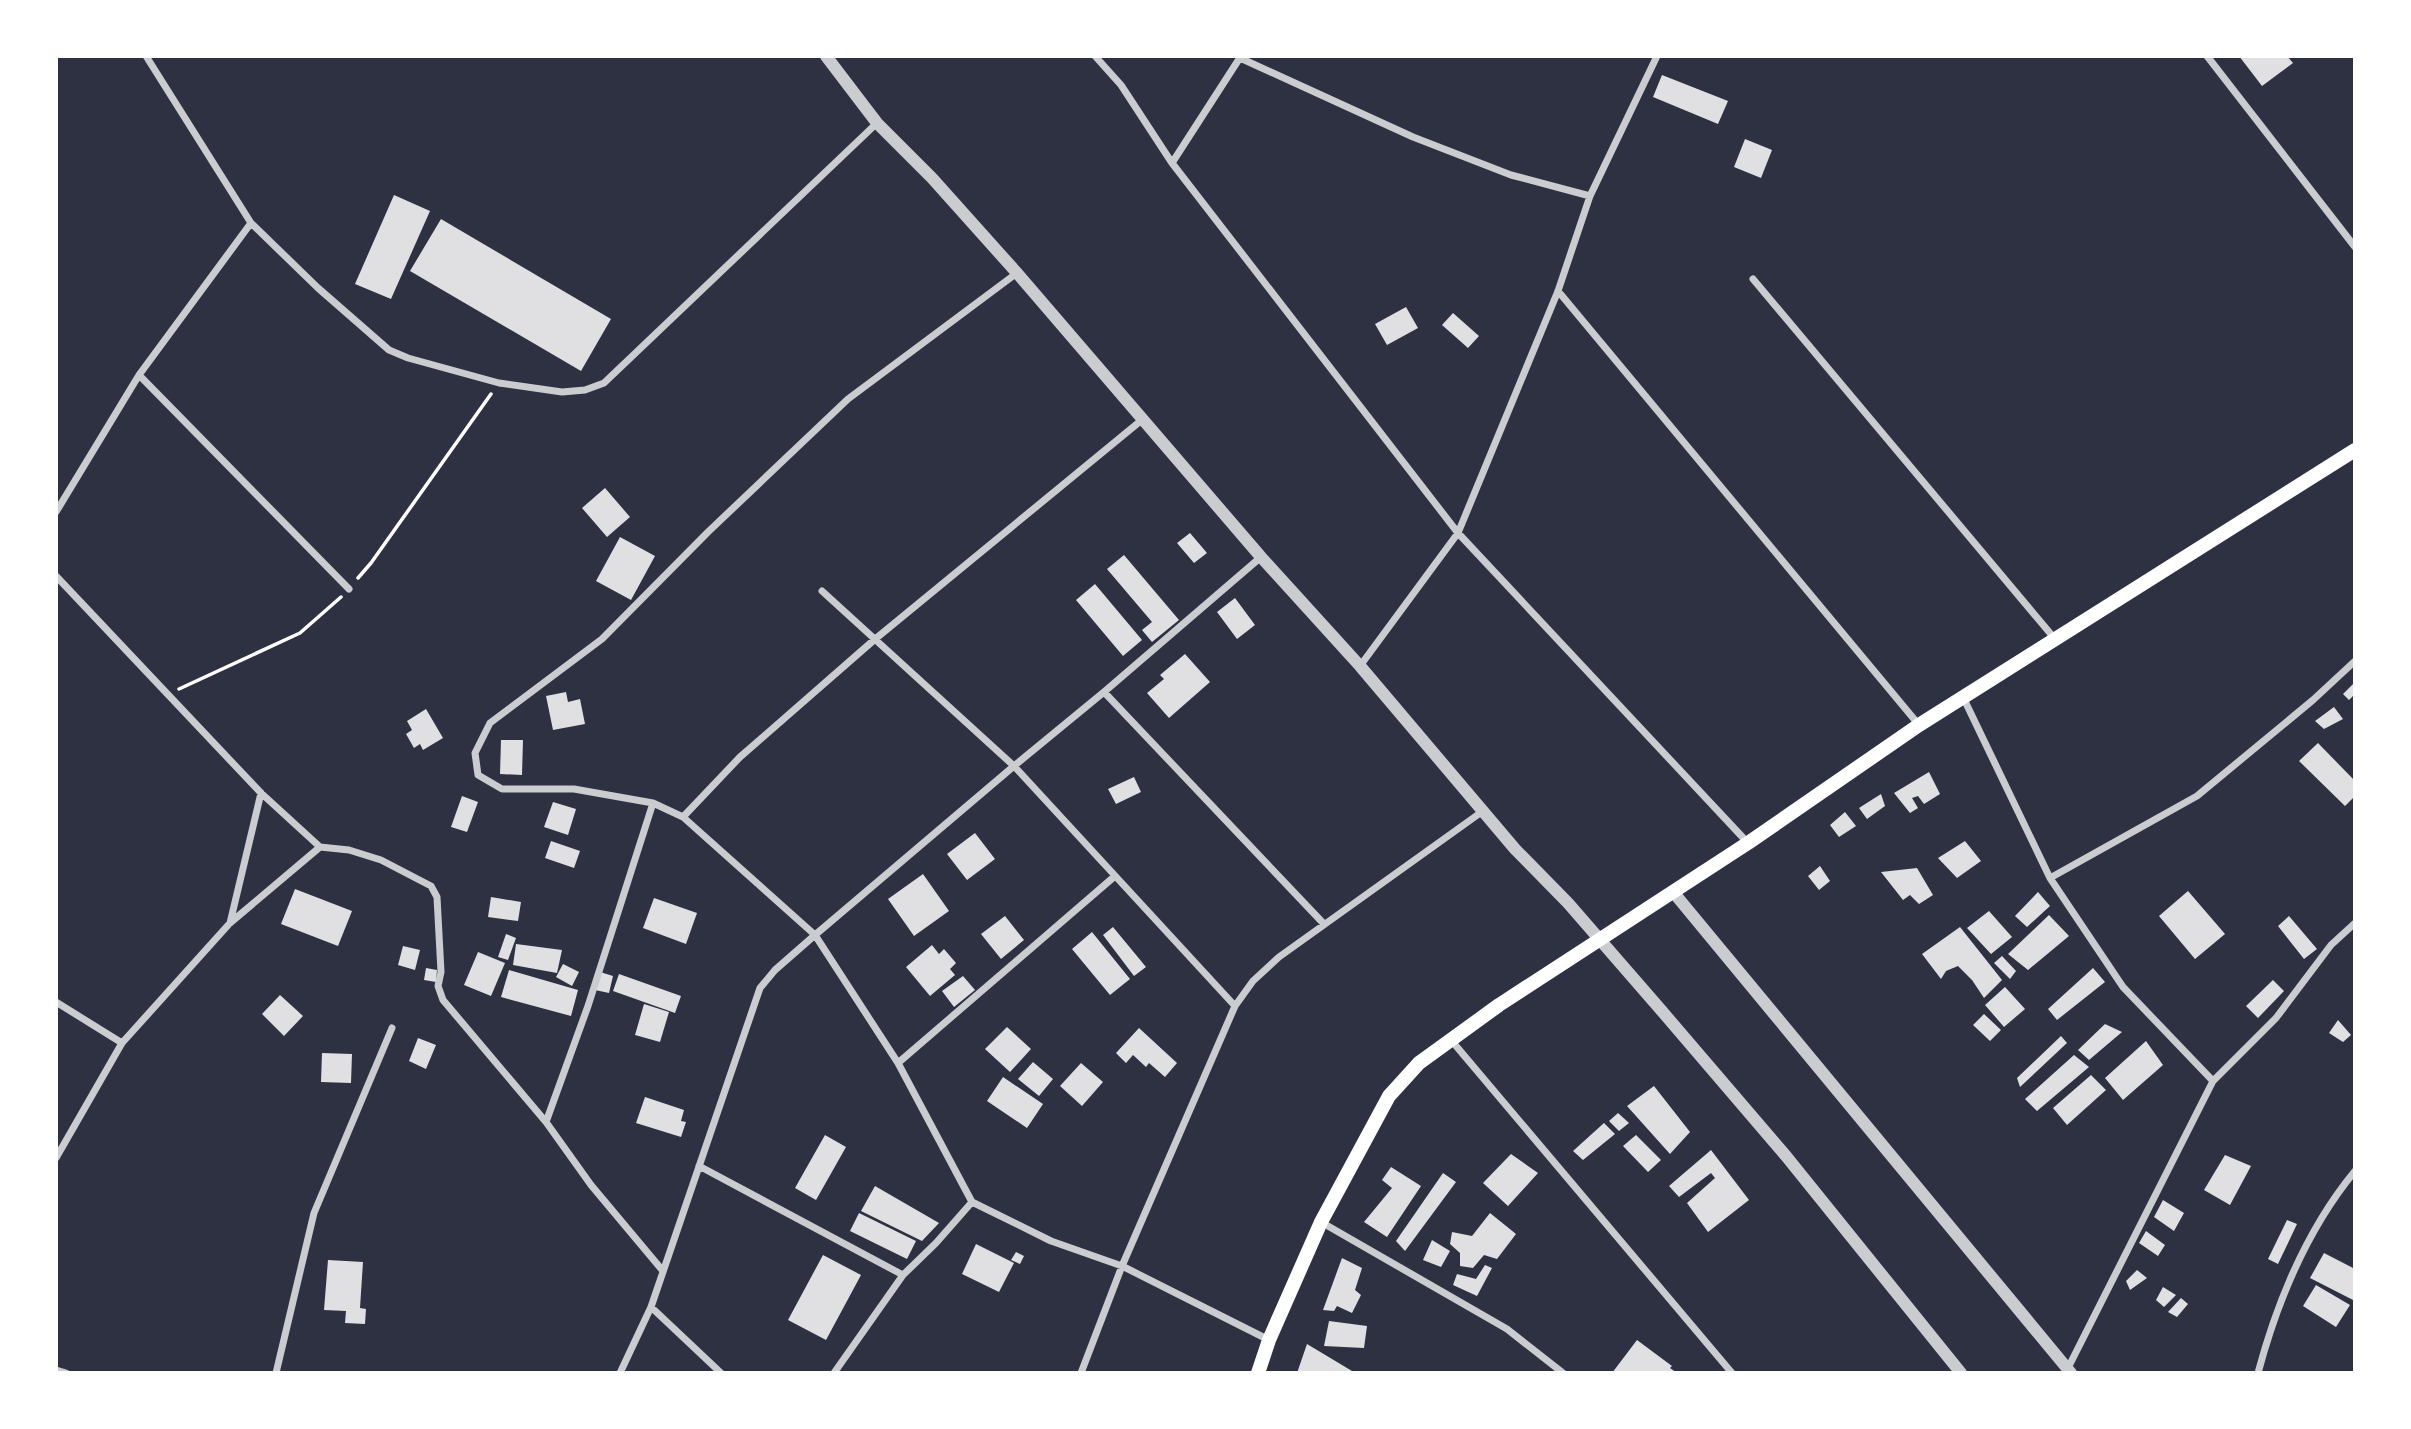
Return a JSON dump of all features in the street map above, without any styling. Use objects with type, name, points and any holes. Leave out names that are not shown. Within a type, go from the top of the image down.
[{"type":"main road","points":[[1258,1373],[1269,1340],[1321,1222],[1389,1096],[1419,1063],[1499,1005],[1674,893],[1919,725],[2355,450]]},
{"type":"street","points":[[146,56],[251,223],[318,288],[389,349],[408,358],[499,383],[562,392],[585,390],[604,383],[877,123]]},
{"type":"street","points":[[826,56],[877,123],[932,178],[1017,273],[1483,811],[1601,941],[1786,1156],[1961,1373]]},
{"type":"street","points":[[1094,56],[1121,85],[1172,163],[1458,533],[1748,843]]},
{"type":"street","points":[[1360,667],[1458,533],[1558,291],[1590,196],[1657,56]]},
{"type":"street","points":[[2207,56],[2355,247]]},
{"type":"street","points":[[1172,163],[1240,57],[1413,137],[1511,175],[1590,196]]},
{"type":"street","points":[[56,512],[139,375],[251,223]]},
{"type":"street","points":[[1017,273],[848,400],[602,639],[490,723],[475,753],[478,775],[502,789],[574,789],[653,803],[683,817],[815,934],[898,1063],[972,1202],[1051,1241],[1122,1266],[1269,1340]]},
{"type":"street","points":[[1753,279],[2055,639]]},
{"type":"street","points":[[1558,291],[1919,725]]},
{"type":"street","points":[[139,375],[349,589]]},
{"type":"street","points":[[683,817],[740,757],[874,640],[1143,419]]},
{"type":"street","points":[[620,1373],[651,1307],[760,988],[775,970],[815,934],[1261,557]]},
{"type":"street","points":[[56,576],[261,793],[320,847],[349,850],[381,860],[431,886],[437,897],[441,972],[438,986],[443,1000],[546,1122],[591,1185],[663,1271]]},
{"type":"street","points":[[822,591],[1014,766],[1235,1006]]},
{"type":"street","points":[[2050,878],[2197,796],[2313,700],[2355,661]]},
{"type":"street","points":[[1104,692],[1324,924]]},
{"type":"street","points":[[1963,697],[2050,878],[2123,987],[2213,1081]]},
{"type":"street","points":[[230,923],[261,793]]},
{"type":"street","points":[[546,1122],[653,803]]},
{"type":"street","points":[[1081,1373],[1122,1266],[1235,1006],[1253,981],[1279,957],[1483,811]]},
{"type":"street","points":[[56,1158],[122,1043],[230,923],[320,847]]},
{"type":"street","points":[[898,1063],[1115,876]]},
{"type":"street","points":[[1674,893],[2069,1371],[2213,1081],[2276,1018],[2331,945],[2355,923]]},
{"type":"street","points":[[56,1002],[122,1043]]},
{"type":"street","points":[[276,1373],[314,1213],[392,1028]]},
{"type":"street","points":[[1451,1040],[1732,1373]]},
{"type":"street","points":[[699,1166],[902,1275]]},
{"type":"street","points":[[2258,1373],[2266,1342],[2313,1231],[2355,1171]]},
{"type":"street","points":[[834,1373],[902,1275],[972,1202]]},
{"type":"street","points":[[1321,1222],[1507,1329],[1563,1373]]},
{"type":"street","points":[[651,1307],[722,1373]]},
{"type":"street","points":[[56,1370],[66,1373]]},
{"type":"path","points":[[167,694],[300,633],[349,589],[371,564],[499,383]]},
{"type":"building","points":[[2239,56],[2287,56],[2293,63],[2262,86]]},
{"type":"building","points":[[1662,75],[1728,101],[1718,124],[1653,97]]},
{"type":"building","points":[[1745,139],[1772,150],[1761,178],[1734,167]]},
{"type":"building","points":[[394,195],[430,211],[391,299],[355,284]]},
{"type":"building","points":[[441,219],[611,319],[581,371],[410,271]]},
{"type":"building","points":[[1406,307],[1418,328],[1387,345],[1375,324]]},
{"type":"building","points":[[1453,313],[1479,336],[1468,348],[1442,325]]},
{"type":"building","points":[[605,488],[630,517],[607,537],[582,508]]},
{"type":"building","points":[[1190,533],[1207,553],[1194,563],[1177,543]]},
{"type":"building","points":[[620,537],[655,556],[631,600],[596,581]]},
{"type":"building","points":[[1124,555],[1179,620],[1152,642],[1142,630],[1152,622],[1107,569]]},
{"type":"building","points":[[1095,584],[1142,640],[1123,656],[1076,600]]},
{"type":"building","points":[[1235,598],[1255,625],[1237,639],[1217,612]]},
{"type":"building","points":[[1185,654],[1210,682],[1169,718],[1147,693],[1164,679],[1160,675]]},
{"type":"building","points":[[2355,682],[2355,694],[2349,700],[2343,694]]},
{"type":"building","points":[[566,692],[568,702],[580,699],[585,724],[553,730],[546,696]]},
{"type":"building","points":[[2334,707],[2343,719],[2324,729],[2315,721]]},
{"type":"building","points":[[426,709],[443,738],[423,750],[420,744],[414,748],[406,734],[412,730],[407,721]]},
{"type":"building","points":[[501,740],[523,740],[522,775],[500,774]]},
{"type":"building","points":[[2318,743],[2355,781],[2355,796],[2345,806],[2299,761]]},
{"type":"building","points":[[1929,772],[1940,794],[1924,804],[1918,796],[1912,798],[1918,808],[1910,813],[1894,793]]},
{"type":"building","points":[[1134,777],[1141,792],[1116,804],[1108,789]]},
{"type":"building","points":[[1881,794],[1885,806],[1867,819],[1859,808]]},
{"type":"building","points":[[462,796],[478,802],[467,832],[451,827]]},
{"type":"building","points":[[553,802],[576,809],[568,835],[544,827]]},
{"type":"building","points":[[1845,812],[1856,826],[1839,837],[1830,825]]},
{"type":"building","points":[[975,833],[995,859],[967,880],[947,854]]},
{"type":"building","points":[[551,841],[580,851],[574,868],[545,858]]},
{"type":"building","points":[[1965,841],[1981,861],[1957,878],[1938,858]]},
{"type":"building","points":[[1820,866],[1830,881],[1819,890],[1808,876]]},
{"type":"building","points":[[1917,868],[1933,895],[1919,904],[1910,895],[1903,900],[1881,872]]},
{"type":"building","points":[[923,874],[949,911],[914,936],[888,899]]},
{"type":"building","points":[[295,889],[352,911],[338,946],[281,924]]},
{"type":"building","points":[[2188,891],[2225,934],[2195,959],[2159,916]]},
{"type":"building","points":[[2038,892],[2050,906],[2027,927],[2015,916]]},
{"type":"building","points":[[491,897],[521,902],[518,921],[488,917]]},
{"type":"building","points":[[654,898],[697,913],[686,944],[643,928]]},
{"type":"building","points":[[1989,911],[2012,937],[1991,954],[1967,928]]},
{"type":"building","points":[[2049,915],[2069,936],[2028,970],[2008,954]]},
{"type":"building","points":[[1005,916],[1024,940],[1001,959],[981,934]]},
{"type":"building","points":[[2289,916],[2317,949],[2304,959],[2278,926]]},
{"type":"building","points":[[1113,927],[1146,967],[1134,976],[1103,935]]},
{"type":"building","points":[[1960,927],[2002,980],[1984,998],[1958,966],[1946,971],[1941,979],[1922,954]]},
{"type":"building","points":[[1092,932],[1130,979],[1110,995],[1072,949]]},
{"type":"building","points":[[506,934],[516,938],[508,960],[498,957]]},
{"type":"building","points":[[516,944],[562,950],[557,973],[513,965]]},
{"type":"building","points":[[932,945],[939,954],[944,949],[956,963],[950,969],[955,975],[930,996],[906,967]]},
{"type":"building","points":[[403,946],[420,950],[415,970],[398,965]]},
{"type":"building","points":[[478,952],[505,963],[491,996],[464,985]]},
{"type":"building","points":[[2002,956],[2016,971],[2010,979],[1994,963]]},
{"type":"building","points":[[563,964],[579,972],[572,986],[556,977]]},
{"type":"building","points":[[426,968],[437,970],[436,982],[424,980]]},
{"type":"building","points":[[2093,968],[2105,982],[2057,1020],[2048,1009]]},
{"type":"building","points":[[509,970],[578,990],[571,1016],[501,997]]},
{"type":"building","points":[[600,972],[613,976],[609,993],[595,990]]},
{"type":"building","points":[[619,974],[681,996],[675,1013],[613,991]]},
{"type":"building","points":[[963,976],[975,990],[954,1007],[942,991]]},
{"type":"building","points":[[2273,980],[2284,991],[2258,1018],[2246,1006]]},
{"type":"building","points":[[2005,987],[2025,1009],[2004,1027],[1985,1005]]},
{"type":"building","points":[[280,995],[303,1016],[284,1036],[262,1014]]},
{"type":"building","points":[[644,1004],[669,1012],[660,1042],[635,1035]]},
{"type":"building","points":[[1984,1014],[2001,1030],[1990,1041],[1973,1025]]},
{"type":"building","points":[[2338,1020],[2351,1035],[2343,1042],[2329,1033]]},
{"type":"building","points":[[2105,1024],[2122,1032],[2089,1060],[2078,1050]]},
{"type":"building","points":[[1007,1027],[1031,1049],[1010,1072],[985,1049]]},
{"type":"building","points":[[1139,1028],[1177,1063],[1165,1077],[1149,1063],[1146,1067],[1133,1055],[1126,1063],[1116,1053]]},
{"type":"building","points":[[2061,1036],[2067,1043],[2020,1087],[2017,1078]]},
{"type":"building","points":[[418,1038],[436,1045],[426,1069],[409,1061]]},
{"type":"building","points":[[2146,1041],[2163,1065],[2123,1100],[2105,1078]]},
{"type":"building","points":[[322,1053],[352,1054],[351,1083],[321,1082]]},
{"type":"building","points":[[2074,1055],[2089,1067],[2037,1111],[2025,1099]]},
{"type":"building","points":[[1033,1062],[1053,1079],[1039,1096],[1018,1079]]},
{"type":"building","points":[[1081,1063],[1103,1082],[1082,1106],[1060,1086]]},
{"type":"building","points":[[2091,1075],[2106,1090],[2067,1125],[2053,1108]]},
{"type":"building","points":[[1003,1077],[1043,1104],[1027,1128],[987,1101]]},
{"type":"building","points":[[1654,1086],[1690,1132],[1670,1154],[1627,1106]]},
{"type":"building","points":[[645,1097],[684,1110],[681,1121],[686,1122],[681,1137],[636,1123]]},
{"type":"building","points":[[1618,1113],[1629,1123],[1619,1131],[1609,1121]]},
{"type":"building","points":[[1604,1123],[1615,1134],[1583,1160],[1573,1151]]},
{"type":"building","points":[[825,1135],[846,1147],[816,1200],[795,1188]]},
{"type":"building","points":[[1636,1135],[1661,1160],[1648,1172],[1623,1146]]},
{"type":"building","points":[[1711,1150],[1749,1200],[1708,1232],[1687,1203],[1715,1178],[1711,1173],[1679,1197],[1669,1186]]},
{"type":"building","points":[[1511,1154],[1538,1173],[1508,1206],[1483,1183]]},
{"type":"building","points":[[2225,1155],[2251,1166],[2230,1205],[2204,1190]]},
{"type":"building","points":[[1391,1167],[1421,1186],[1387,1237],[1364,1222],[1392,1188],[1382,1180]]},
{"type":"building","points":[[1443,1173],[1456,1182],[1405,1251],[1396,1241]]},
{"type":"building","points":[[875,1186],[939,1223],[922,1241],[861,1211]]},
{"type":"building","points":[[2163,1200],[2184,1213],[2174,1231],[2154,1217]]},
{"type":"building","points":[[859,1213],[916,1241],[907,1259],[850,1231]]},
{"type":"building","points":[[1490,1213],[1516,1234],[1497,1259],[1484,1255],[1473,1268],[1460,1266],[1460,1253],[1450,1244],[1452,1232],[1472,1236]]},
{"type":"building","points":[[2287,1220],[2297,1224],[2278,1264],[2268,1259]]},
{"type":"building","points":[[2146,1231],[2165,1245],[2158,1256],[2139,1243]]},
{"type":"building","points":[[1432,1240],[1450,1251],[1441,1267],[1423,1260]]},
{"type":"building","points":[[976,1244],[1014,1263],[999,1292],[962,1274]]},
{"type":"building","points":[[1016,1252],[1024,1256],[1020,1264],[1011,1260]]},
{"type":"building","points":[[2324,1253],[2355,1269],[2355,1301],[2310,1278]]},
{"type":"building","points":[[823,1255],[861,1275],[826,1340],[788,1320]]},
{"type":"building","points":[[1342,1258],[1362,1268],[1355,1290],[1361,1295],[1352,1313],[1337,1306],[1334,1311],[1323,1310]]},
{"type":"building","points":[[328,1260],[363,1262],[360,1308],[366,1309],[365,1324],[345,1323],[346,1311],[324,1310]]},
{"type":"building","points":[[1485,1265],[1492,1268],[1477,1296],[1453,1285],[1457,1274],[1476,1279]]},
{"type":"building","points":[[2137,1270],[2147,1278],[2130,1290],[2126,1281]]},
{"type":"building","points":[[2316,1285],[2350,1305],[2336,1327],[2303,1306]]},
{"type":"building","points":[[2163,1287],[2176,1295],[2164,1307],[2156,1300]]},
{"type":"building","points":[[2181,1298],[2188,1304],[2177,1317],[2168,1312]]},
{"type":"building","points":[[1329,1321],[1367,1326],[1364,1348],[1324,1346]]},
{"type":"building","points":[[1637,1340],[1672,1366],[1670,1368],[1677,1373],[1612,1373]]},
{"type":"building","points":[[1307,1344],[1352,1371],[1351,1373],[1297,1373]]}]
